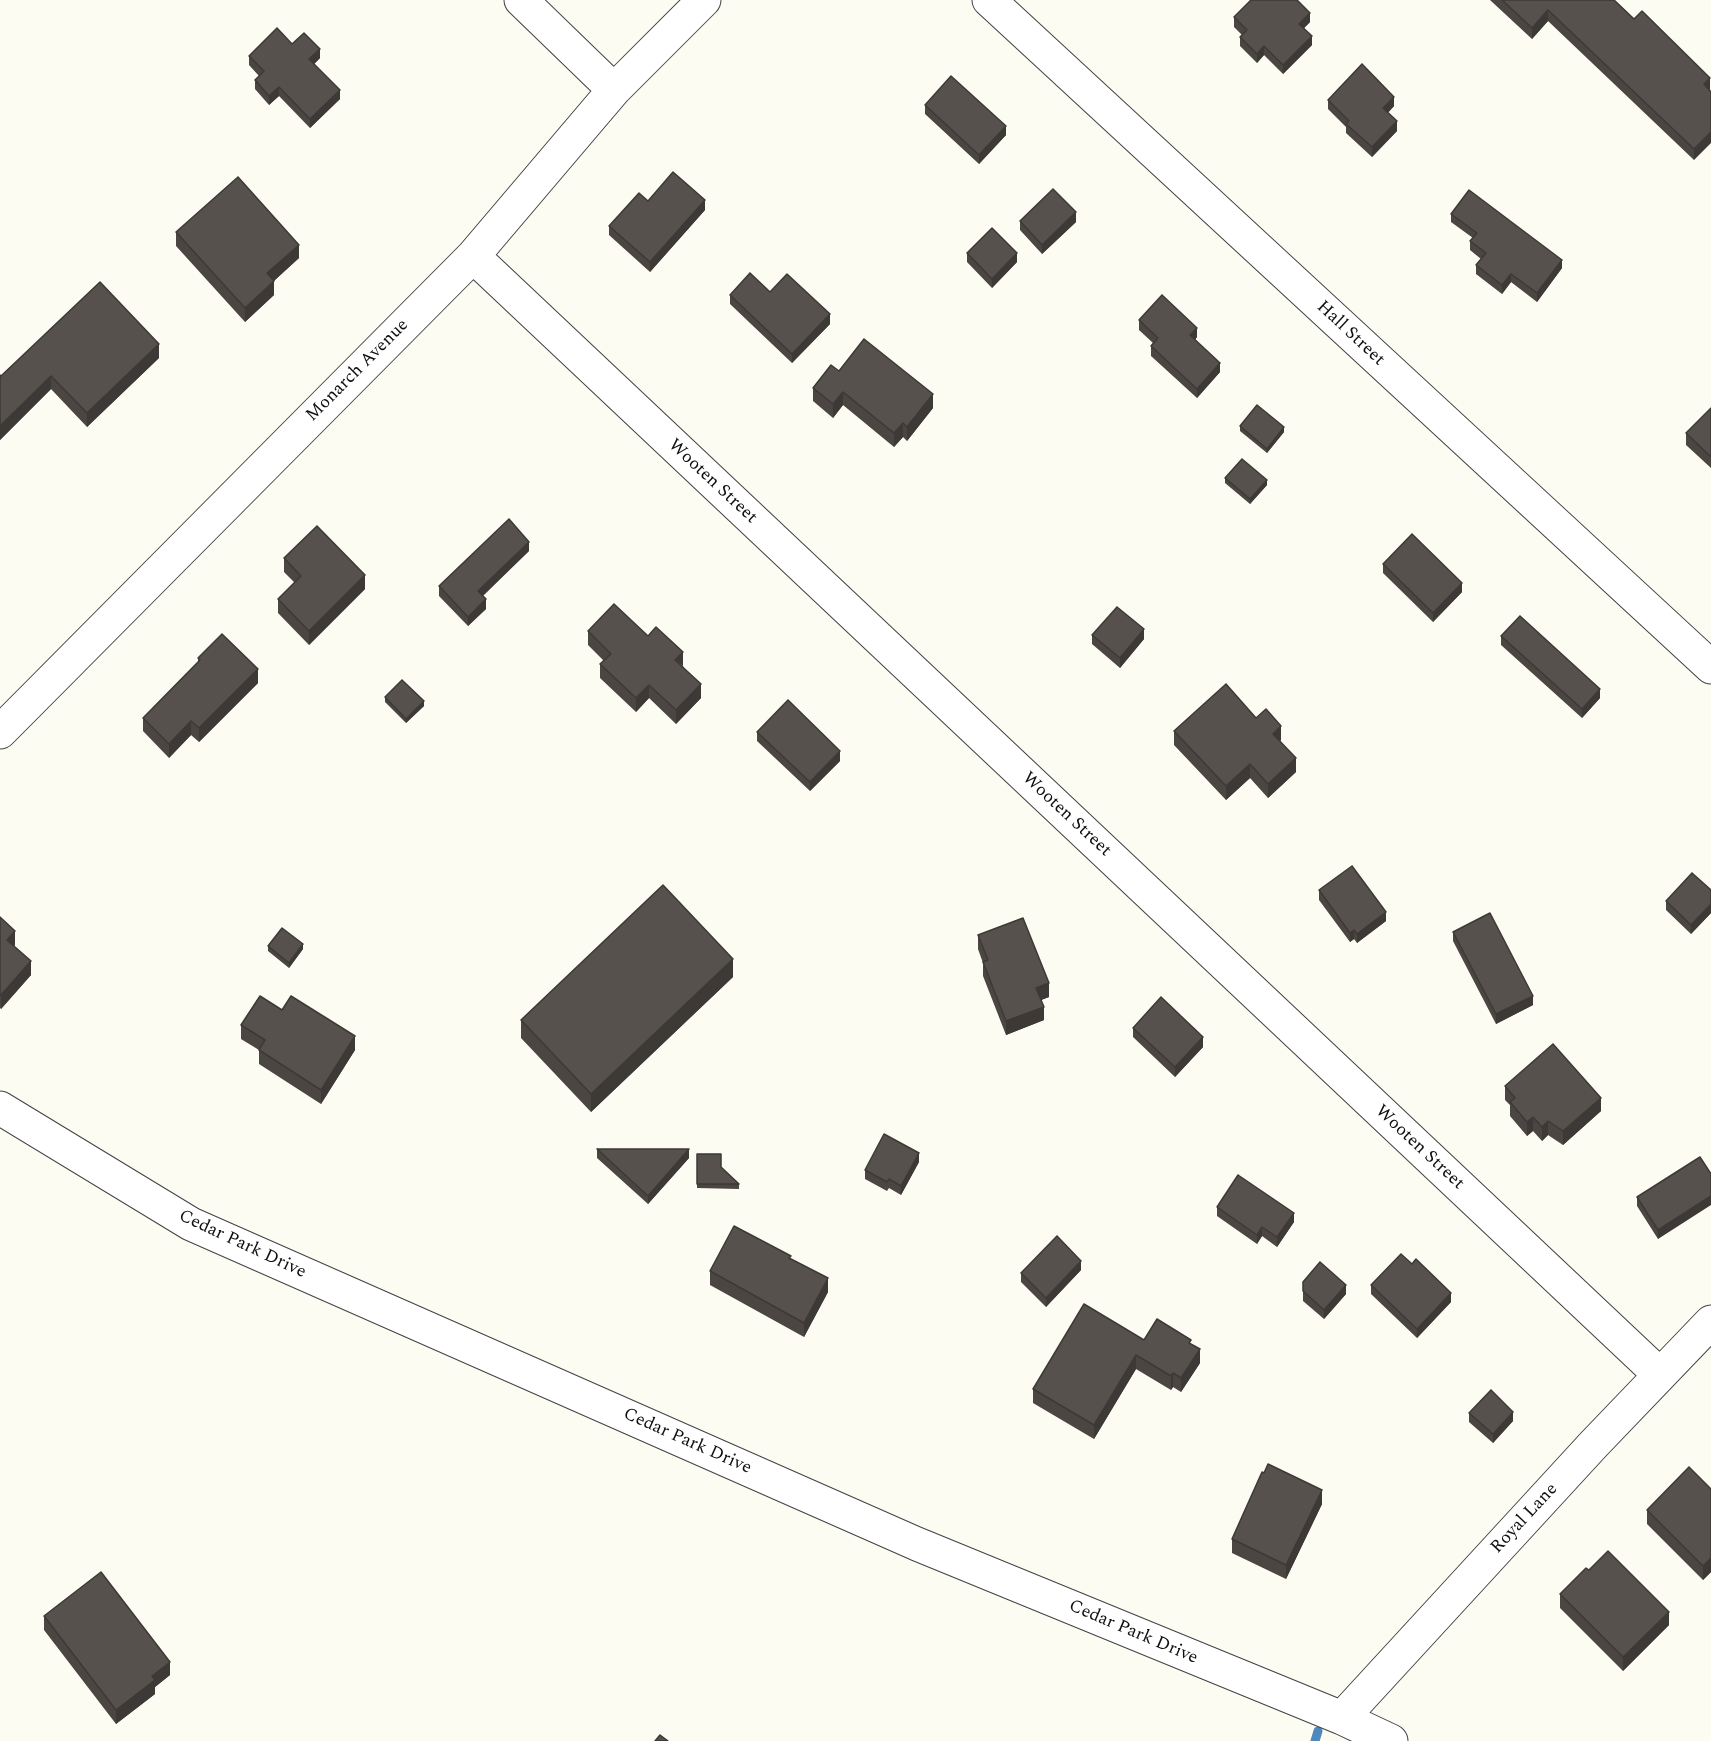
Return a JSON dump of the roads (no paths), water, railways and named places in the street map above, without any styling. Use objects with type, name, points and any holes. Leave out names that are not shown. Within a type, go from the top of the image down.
[{"type":"street","points":[[521,0],[614,90]]},
{"type":"street","name":"Monarch Avenue","points":[[0,732],[473,256],[614,90],[704,0]]},
{"type":"street","name":"Hall Street","points":[[989,0],[1711,667]]},
{"type":"street","name":"Wooten Street","points":[[473,256],[1659,1374]]},
{"type":"street","name":"Cedar Park Drive","points":[[0,1108],[191,1224],[917,1544],[1342,1718],[1391,1741]]},
{"type":"street","name":"Royal Lane","points":[[1342,1718],[1659,1374],[1711,1322]]},
{"type":"waterway","points":[[1315,1741],[1318,1731]]}]
